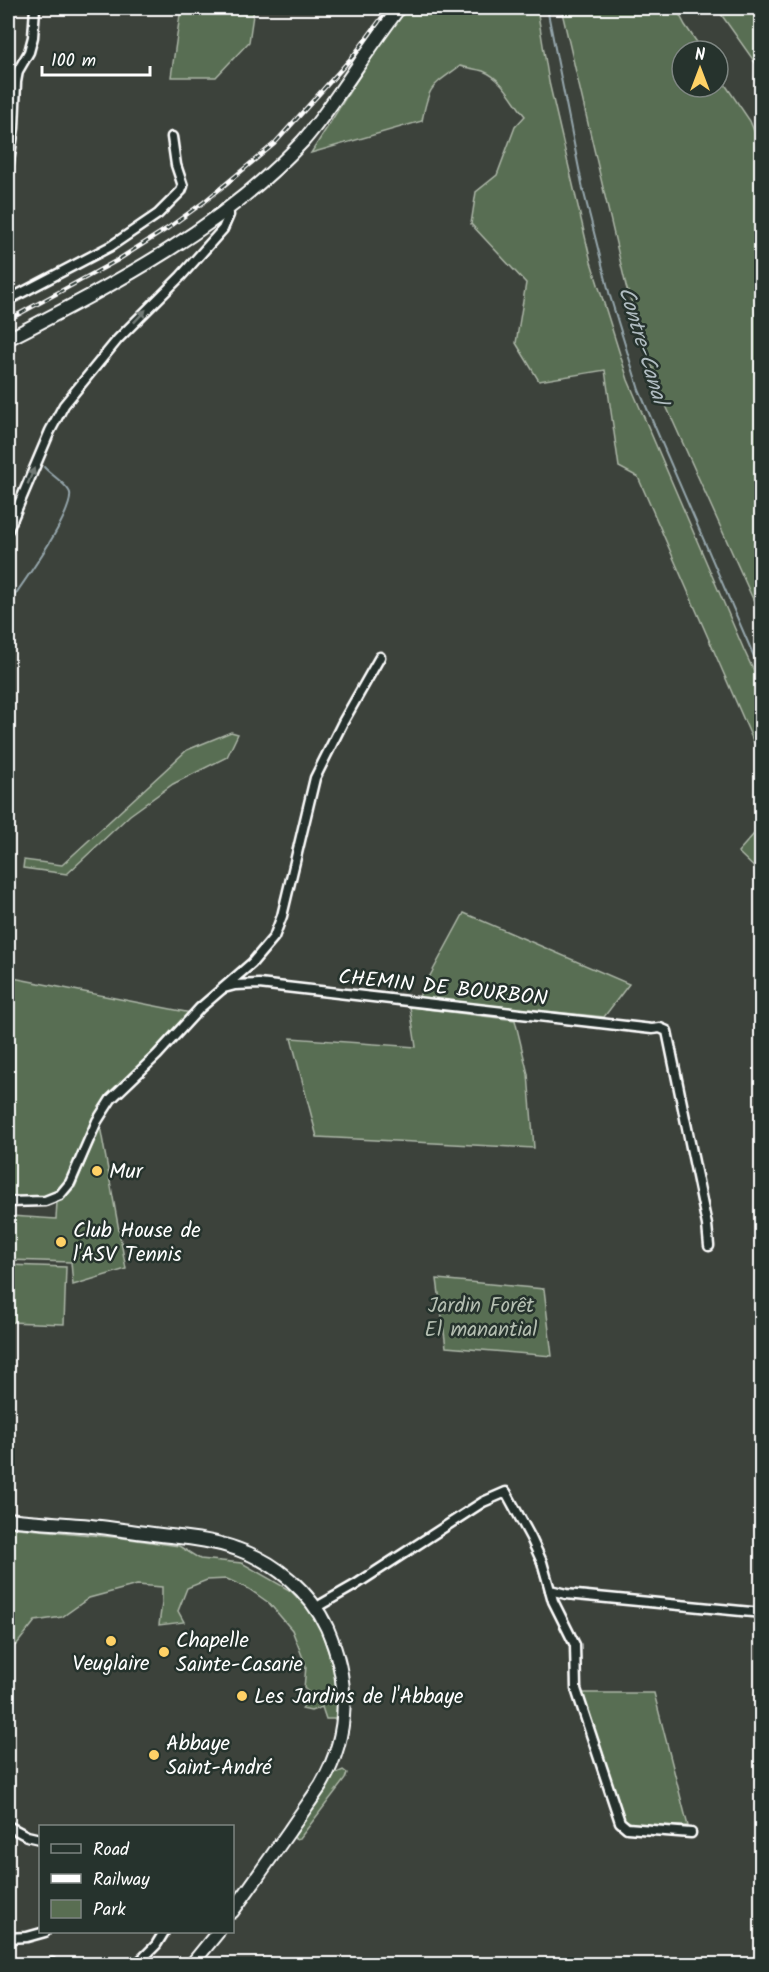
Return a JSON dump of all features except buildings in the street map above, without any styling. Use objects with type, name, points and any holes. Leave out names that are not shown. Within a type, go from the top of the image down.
[{"type":"main road","points":[[8,339],[117,280],[185,239],[258,185],[308,136],[396,9]]},
{"type":"main road","points":[[8,1511],[83,1525]]},
{"type":"main road","points":[[8,1519],[83,1525],[202,1540],[237,1549],[264,1561],[279,1571],[305,1594],[315,1608],[332,1639],[342,1670],[344,1708],[336,1750],[316,1792],[234,1909]]},
{"type":"main road","points":[[192,1965],[217,1933]]},
{"type":"street","points":[[8,170],[14,128],[16,82],[18,71],[29,51],[33,37],[35,8]]},
{"type":"street","points":[[8,300],[122,240],[158,214],[181,191],[183,186],[176,165],[172,137]]},
{"type":"street","points":[[8,530],[50,430],[64,405],[118,339],[181,276],[223,229],[229,215],[228,209]]},
{"type":"street","points":[[8,1202],[45,1201],[60,1195],[70,1183],[96,1121],[111,1099],[157,1056],[200,1008],[252,963],[274,937],[282,916],[315,778],[380,657]]},
{"type":"street","name":"CHEMIN DE BOURBON","points":[[223,988],[259,984],[652,1029],[660,1028],[667,1031],[707,1225],[709,1246]]},
{"type":"street","points":[[315,1608],[355,1585],[483,1502],[506,1492],[542,1562],[553,1601],[575,1644],[576,1689],[620,1822],[627,1827],[691,1833]]},
{"type":"street","points":[[550,1590],[762,1613]]},
{"type":"street","points":[[8,1826],[27,1836],[39,1839]]},
{"type":"street","points":[[8,1938],[27,1937],[41,1933]]},
{"type":"street","points":[[137,1965],[161,1934]]},
{"type":"green space","points":[[181,8],[254,8],[249,42],[216,77],[171,77]]},
{"type":"green space","points":[[405,8],[537,8],[549,82],[591,262],[628,380],[761,687],[761,759],[638,477],[619,467],[605,370],[539,381],[516,343],[526,283],[471,224],[476,192],[497,175],[515,127],[525,116],[507,90],[483,71],[460,66],[437,83],[429,93],[422,121],[311,153],[382,40]]},
{"type":"green space","points":[[561,8],[676,8],[695,39],[670,39],[670,99],[730,99],[730,92],[750,121],[761,148],[761,617],[663,399],[626,286]]},
{"type":"green space","points":[[718,8],[761,8],[761,71],[718,10]]},
{"type":"green space","points":[[231,732],[238,734],[227,757],[173,784],[130,815],[67,874],[23,868],[24,860],[62,865],[187,750]]},
{"type":"green space","points":[[761,826],[761,874],[738,852]]},
{"type":"green space","points":[[464,913],[629,984],[604,1017],[418,998]]},
{"type":"green space","points":[[8,977],[191,1013],[99,1109],[74,1172],[67,1183],[50,1195],[8,1197]]},
{"type":"green space","points":[[410,1007],[515,1020],[528,1074],[534,1148],[317,1137],[291,1038],[416,1047]]},
{"type":"green space","points":[[100,1126],[126,1269],[73,1285],[71,1262],[9,1260],[11,1216],[56,1219],[57,1202],[75,1187]]},
{"type":"green space","points":[[8,1265],[66,1267],[64,1324],[8,1322]]},
{"type":"green space","name":"Jardin Forêt El manantial","points":[[437,1279],[544,1289],[552,1356],[446,1347]]},
{"type":"green space","points":[[8,1527],[179,1546],[200,1559],[242,1563],[291,1591],[317,1619],[334,1669],[337,1706],[335,1719],[326,1719],[322,1707],[311,1711],[302,1709],[309,1693],[304,1688],[306,1666],[292,1630],[269,1603],[249,1589],[227,1579],[207,1580],[187,1588],[178,1611],[184,1622],[159,1625],[162,1587],[137,1585],[89,1598],[62,1617],[35,1621],[17,1644],[8,1651]]},
{"type":"green space","points":[[579,1693],[654,1693],[688,1826],[635,1825],[622,1818]]},
{"type":"green space","points":[[343,1770],[347,1773],[345,1779],[300,1838],[295,1839],[293,1832],[332,1775]]},
{"type":"waterway","name":"Contre-Canal","points":[[547,8],[583,189],[610,296],[639,390],[762,675]]},
{"type":"waterway","points":[[8,605],[56,532],[69,503],[69,490],[44,467]]},
{"type":"railway","points":[[8,320],[116,261],[204,202],[274,144],[354,55],[389,8]]},
{"type":"place","name":"Mur","points":[[97,1171]]},
{"type":"place","name":"Club House de l'ASV Tennis","points":[[61,1242]]},
{"type":"place","name":"Veuglaire","points":[[111,1641]]},
{"type":"place","name":"Chapelle Sainte-Casarie","points":[[164,1652]]},
{"type":"place","name":"Les Jardins de l'Abbaye","points":[[242,1696]]},
{"type":"place","name":"Abbaye Saint-André","points":[[154,1755]]}]
